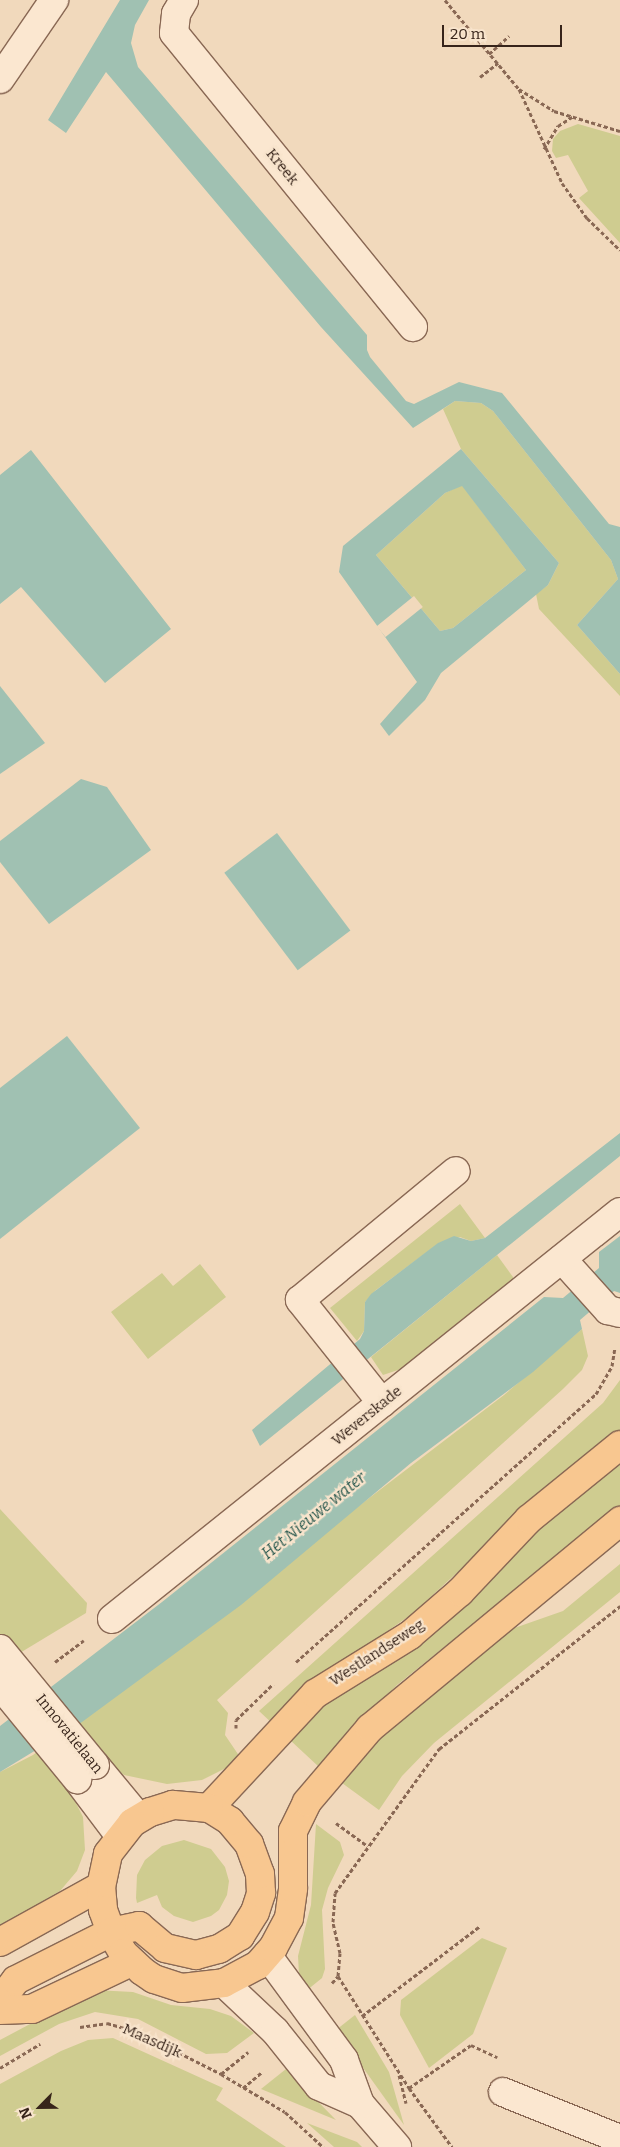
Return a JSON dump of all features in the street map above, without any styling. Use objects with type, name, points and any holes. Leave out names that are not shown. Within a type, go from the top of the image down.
[{"type":"main road","name":"Westlandseweg","points":[[209,1808],[315,1694],[410,1635],[460,1592],[529,1519],[620,1445]]},
{"type":"main road","points":[[0,2001],[16,1980],[111,1932],[139,1926],[165,1948],[196,1954],[225,1946],[247,1927],[260,1893],[260,1874],[255,1856],[241,1832],[209,1808],[174,1805],[130,1827],[104,1865],[101,1886],[103,1910],[111,1932],[131,1962],[154,1979],[182,1988],[224,1983],[248,1972],[267,1956],[289,1918],[293,1888],[293,1831],[307,1802],[370,1728],[620,1520]]},
{"type":"main road","points":[[0,1942],[101,1886]]},
{"type":"main road","points":[[247,1927],[267,1956]]},
{"type":"main road","points":[[0,2010],[32,2009],[131,1962]]},
{"type":"street","points":[[0,79],[54,0]]},
{"type":"street","name":"Kreek","points":[[184,0],[176,14],[174,33],[413,328]]},
{"type":"street","points":[[382,1404],[300,1300],[456,1171]]},
{"type":"street","name":"Weverskade","points":[[112,1619],[620,1212]]},
{"type":"street","points":[[562,1259],[614,1312]]},
{"type":"street","name":"Innovatielaan","points":[[0,1649],[86,1772],[130,1827]]},
{"type":"street","name":"Innovatielaan","points":[[0,1685],[86,1772]]},
{"type":"street","points":[[267,1956],[344,2060],[360,2104],[397,2147]]},
{"type":"street","points":[[224,1983],[275,2031],[319,2086],[360,2104]]},
{"type":"street","points":[[503,2092],[620,2139]]},
{"type":"path","points":[[445,0],[519,89],[544,149],[562,183],[587,218],[620,250]]},
{"type":"path","points":[[489,54],[509,36]]},
{"type":"path","points":[[480,77],[498,63]]},
{"type":"path","points":[[519,89],[554,111],[620,131]]},
{"type":"path","points":[[544,149],[558,126],[572,117]]},
{"type":"path","points":[[452,2147],[409,2088],[338,1976],[340,1953],[333,1922],[335,1893],[439,1749],[620,1606]]},
{"type":"path","points":[[362,2016],[480,1926]]},
{"type":"path","name":"Maasdijk","points":[[73,2029],[107,2023],[123,2026],[221,2074],[285,2112],[323,2147]]},
{"type":"path","points":[[0,2068],[48,2041]]},
{"type":"path","points":[[409,2088],[471,2045],[503,2059],[503,2092]]},
{"type":"shaded area","points":[[578,124],[620,136],[620,243],[579,198],[588,191],[568,155],[556,158],[552,151],[553,139],[560,131]]},
{"type":"shaded area","points":[[455,401],[481,403],[493,411],[611,560],[618,579],[577,625],[620,674],[620,696],[539,609],[536,594],[548,585],[559,563],[461,449],[443,409]]},
{"type":"shaded area","points":[[462,485],[526,570],[453,628],[440,631],[376,555],[445,493]]},
{"type":"shaded area","points":[[460,1204],[485,1238],[471,1241],[460,1237],[439,1243],[376,1290],[365,1302],[364,1331],[357,1341],[330,1308]]},
{"type":"shaded area","points":[[497,1255],[513,1277],[513,1284],[407,1367],[383,1375],[371,1357]]},
{"type":"shaded area","points":[[200,1264],[226,1297],[148,1359],[111,1312],[162,1273],[173,1286]]},
{"type":"shaded area","points":[[582,1329],[588,1356],[582,1370],[217,1700],[228,1713],[225,1735],[242,1760],[202,1780],[167,1784],[124,1775],[103,1759],[68,1787],[83,1817],[85,1850],[77,1871],[60,1891],[0,1927],[0,1772],[33,1755],[504,1395]]},
{"type":"shaded area","points":[[620,1380],[620,1430],[557,1481],[412,1614],[349,1658],[274,1725],[259,1711],[603,1403]]},
{"type":"shaded area","points":[[620,1461],[620,1506],[397,1685],[319,1767],[290,1740],[313,1715]]},
{"type":"shaded area","points":[[0,1509],[87,1603],[86,1613],[0,1665]]},
{"type":"shaded area","points":[[620,1564],[620,1592],[434,1743],[402,1776],[379,1810],[342,1783],[381,1734],[500,1633],[563,1611]]},
{"type":"shaded area","points":[[316,1824],[340,1842],[344,1855],[328,1888],[322,1910],[325,1969],[322,1978],[306,1991],[299,1975],[298,1956],[311,1905]]},
{"type":"shaded area","points":[[184,1840],[211,1849],[225,1867],[229,1881],[227,1895],[219,1910],[211,1916],[193,1922],[174,1916],[162,1907],[157,1895],[137,1903],[136,1898],[137,1875],[145,1860],[162,1846]]},
{"type":"shaded area","points":[[482,1938],[507,1948],[473,2034],[429,2068],[400,2015],[401,2000]]},
{"type":"shaded area","points":[[94,1990],[133,1992],[171,2005],[210,2009],[231,2016],[254,2033],[227,2053],[206,2054],[138,2019],[95,2012],[59,2024],[0,2056],[0,2040]]},
{"type":"shaded area","points":[[355,2015],[389,2072],[404,2125],[336,2030]]},
{"type":"shaded area","points":[[113,2038],[223,2088],[216,2100],[286,2147],[0,2147],[0,2084],[61,2051],[88,2040]]},
{"type":"shaded area","points":[[286,2069],[336,2120],[261,2089]]},
{"type":"shaded area","points":[[307,2123],[357,2142],[362,2147],[334,2147]]},
{"type":"water","points":[[120,0],[149,0],[135,25],[131,43],[138,67],[367,335],[367,350],[370,357],[406,401],[414,404],[459,382],[502,393],[609,524],[620,527],[620,674],[577,625],[618,579],[611,560],[493,411],[481,403],[455,401],[413,428],[321,327],[106,72],[66,133],[48,120]]},
{"type":"water","points":[[461,449],[559,563],[548,585],[441,673],[425,700],[389,736],[380,724],[417,682],[339,572],[343,546]],"holes":[[[462,486],[526,570],[453,628],[440,631],[376,555],[445,493]]]},
{"type":"water","points":[[31,450],[171,629],[105,683],[21,587],[0,604],[0,475]]},
{"type":"water","points":[[0,686],[45,743],[0,774]]},
{"type":"water","points":[[81,779],[107,787],[151,850],[49,924],[0,862],[0,841]]},
{"type":"water","points":[[277,833],[350,930],[298,970],[224,873]]},
{"type":"water","points":[[67,1036],[140,1128],[0,1239],[0,1088]]},
{"type":"water","points":[[620,1133],[620,1156],[260,1446],[252,1430],[360,1339],[364,1331],[365,1302],[371,1294],[438,1243],[454,1236],[471,1241],[485,1238]]},
{"type":"water","name":"Het Nieuwe water","points":[[620,1236],[620,1293],[614,1291],[580,1320],[582,1329],[533,1372],[411,1463],[241,1605],[82,1722],[0,1772],[0,1726],[162,1602],[544,1297],[563,1298],[599,1268],[599,1252]]},
{"type":"pier","points":[[414,596],[423,607],[386,637],[377,626]]}]
